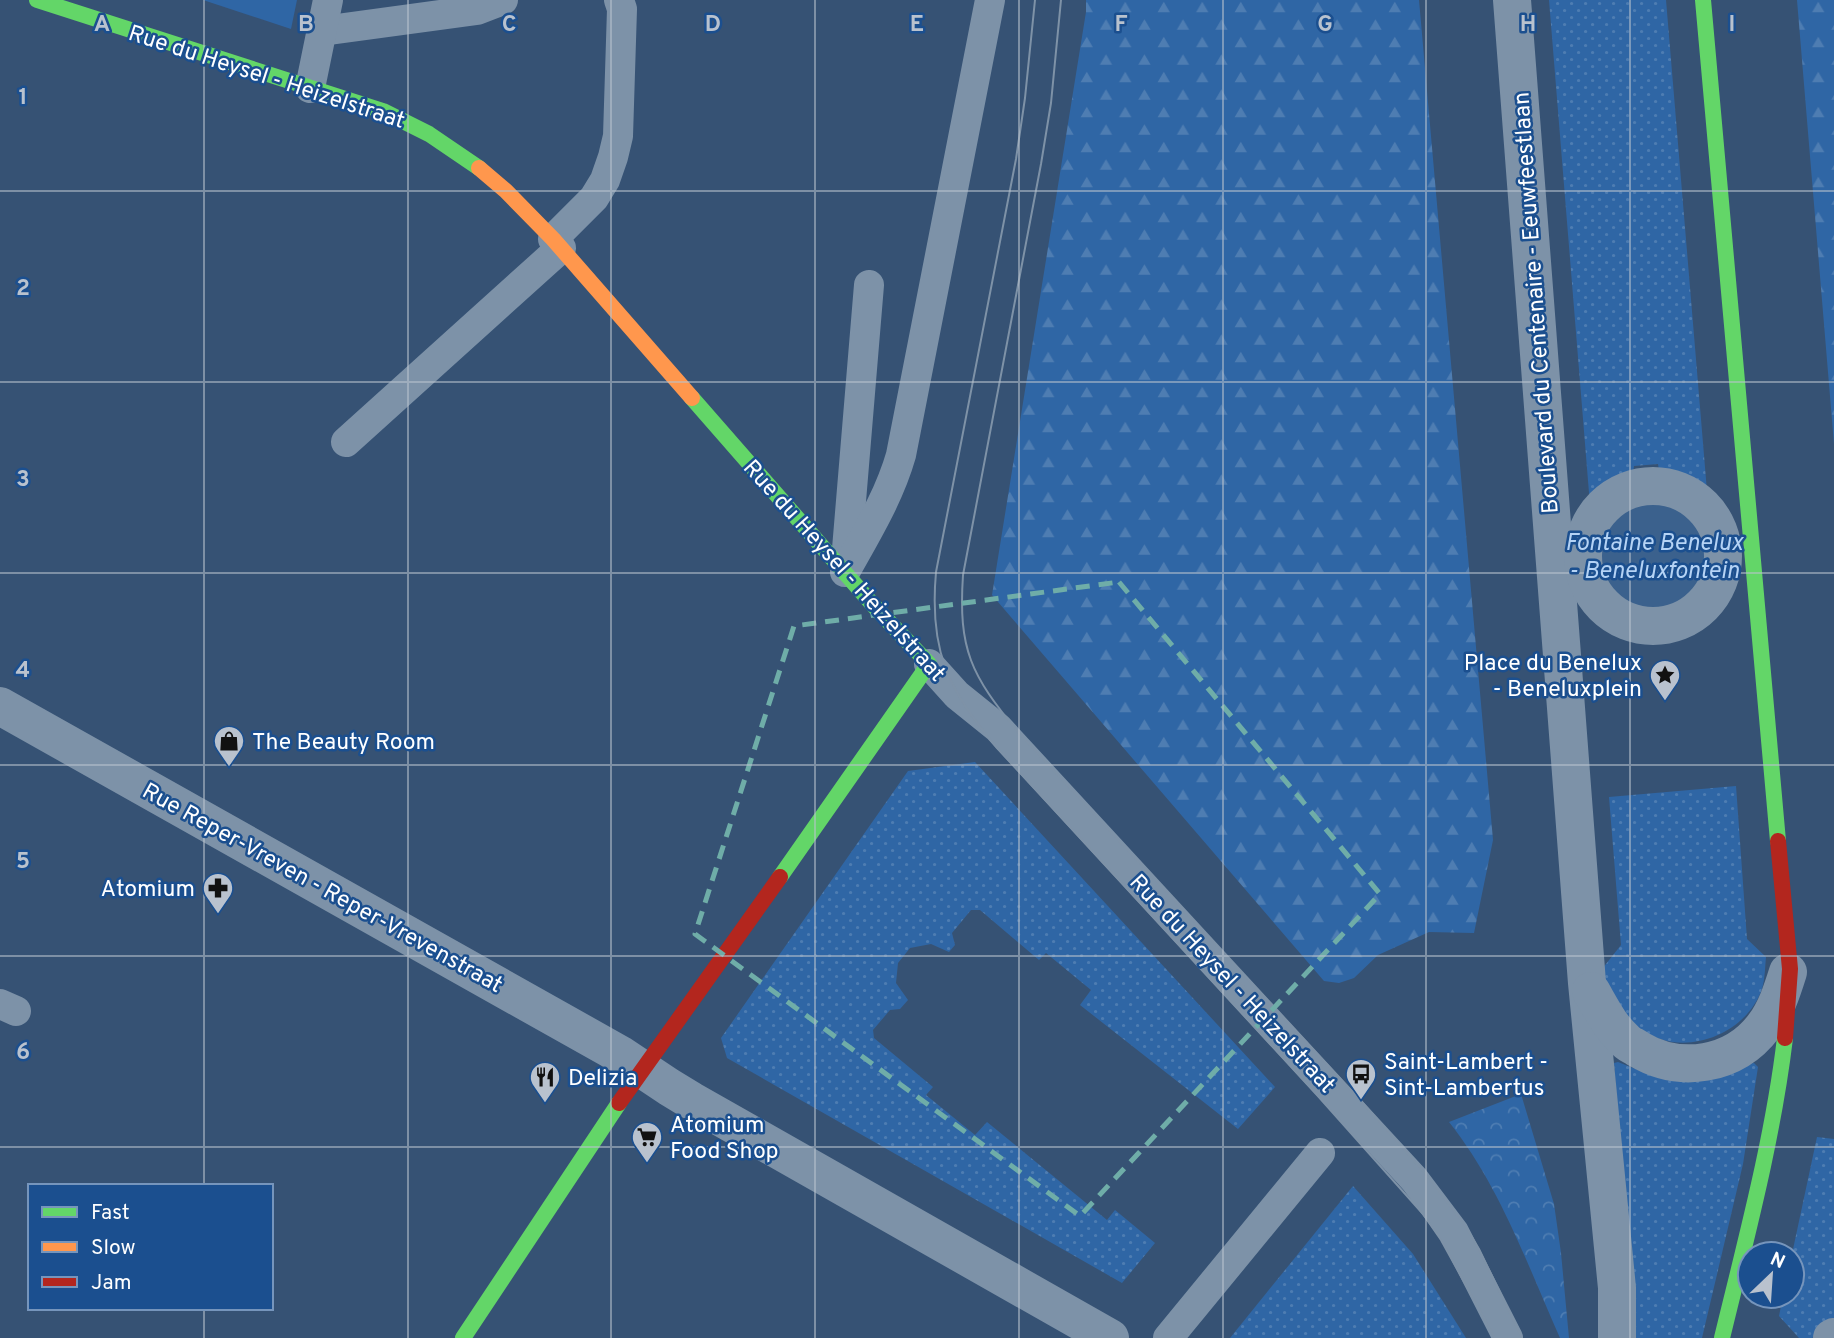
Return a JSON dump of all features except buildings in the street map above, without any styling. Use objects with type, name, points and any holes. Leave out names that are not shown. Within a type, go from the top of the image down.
[{"type":"street","name":"Rue du Heysel - Heizelstraat","points":[[37,0],[383,111],[433,135],[479,167],[557,244],[890,624],[929,664]]},
{"type":"street","name":"Boulevard du Centenaire - Eeuwfeestlaan","points":[[1512,0],[1587,983],[1617,1289],[1617,1338]]},
{"type":"street","name":"Boulevard du Centenaire - Eeuwfeestlaan","points":[[1703,0],[1790,969],[1789,1005],[1776,1094],[1722,1338]]},
{"type":"street","points":[[1647,486],[1668,486],[1688,495],[1705,508],[1730,550],[1715,591],[1700,608],[1681,621],[1660,626],[1637,624],[1616,615],[1599,601],[1577,564],[1594,518],[1608,502],[1626,491],[1647,486]]},
{"type":"street","points":[[463,1338],[607,1119],[929,664]]},
{"type":"street","name":"Rue Reper-Vreven - Reper-Vrevenstraat","points":[[0,706],[621,1055],[734,1125],[1110,1338]]},
{"type":"street","name":"Boulevard du Centenaire - Eeuwfeestlaan","points":[[1587,983],[1625,1041],[1653,1058],[1686,1064],[1716,1060],[1743,1047],[1764,1026],[1780,999],[1790,969]]},
{"type":"lane","points":[[310,88],[328,0]]},
{"type":"lane","points":[[322,31],[477,10],[503,0]]},
{"type":"lane","points":[[346,442],[557,244],[594,198],[605,180],[618,136],[622,9],[619,0]]},
{"type":"lane","points":[[845,572],[883,503],[894,480],[901,455],[990,0]]},
{"type":"lane","points":[[845,572],[869,285]]},
{"type":"lane","name":"Rue du Heysel - Heizelstraat","points":[[929,664],[957,695],[998,728],[1414,1179],[1454,1232],[1508,1338]]},
{"type":"lane","points":[[1168,1338],[1320,1153]]},
{"type":"highlighted area","points":[[1119,582],[1380,894],[1080,1216],[695,934],[794,626]]},
{"type":"green space","points":[[203,0],[297,0],[291,29]]},
{"type":"green space","points":[[1086,0],[1419,0],[1493,840],[1474,933],[1429,932],[1378,955],[1354,978],[1339,983],[1324,981],[992,595]]},
{"type":"green space","points":[[1549,0],[1666,0],[1707,491],[1685,477],[1659,470],[1658,464],[1634,466],[1633,472],[1608,488],[1590,505]]},
{"type":"green space","points":[[1797,0],[1834,0],[1834,444]]},
{"type":"green space","points":[[975,762],[1275,1087],[1238,1129],[1080,1005],[1091,990],[1046,953],[1039,960],[980,910],[971,910],[952,933],[955,945],[949,952],[931,944],[910,948],[898,963],[896,983],[908,1000],[900,1009],[890,1010],[873,1030],[874,1038],[933,1087],[926,1095],[975,1135],[987,1122],[1107,1220],[1115,1210],[1155,1243],[1122,1283],[727,1058],[721,1038],[908,771]]},
{"type":"green space","points":[[1736,786],[1747,939],[1766,957],[1762,989],[1754,1005],[1728,1030],[1694,1042],[1658,1038],[1638,1027],[1619,1007],[1611,995],[1602,969],[1621,945],[1609,797]]},
{"type":"green space","points":[[1618,1062],[1653,1076],[1754,1063],[1758,1067],[1743,1164],[1702,1338],[1634,1338],[1614,1063]]},
{"type":"green space","points":[[1521,1094],[1554,1204],[1569,1338],[1560,1338],[1498,1199],[1449,1122]]},
{"type":"green space","points":[[1817,1137],[1834,1139],[1834,1324],[1812,1338],[1799,1338],[1779,1316],[1780,1310],[1806,1310],[1806,1240],[1795,1240]]},
{"type":"green space","points":[[1353,1186],[1413,1254],[1466,1338],[1230,1338]]},
{"type":"water","name":"Fontaine Benelux - Beneluxfontein","points":[[1654,498],[1676,502],[1695,515],[1708,534],[1712,556],[1708,578],[1695,597],[1676,610],[1654,614],[1632,610],[1613,597],[1600,578],[1596,556],[1600,534],[1613,515],[1632,502]]},
{"type":"tram line","points":[[1035,0],[1016,159],[936,572],[936,624],[945,667],[965,706],[997,748],[1423,1214],[1441,1240],[1495,1338]]},
{"type":"tram line","points":[[1061,0],[1051,103],[1041,164],[963,575],[963,623],[971,660],[989,694],[1018,732],[1425,1173],[1466,1227],[1479,1249],[1522,1338]]},
{"type":"tram line","points":[[1241,983],[1289,1052]]},
{"type":"traffic: fast","points":[[37,0],[383,111],[429,134],[479,168]]},
{"type":"traffic: fast","points":[[1703,0],[1778,841]]},
{"type":"traffic: fast","points":[[692,398],[874,606],[929,664],[780,877]]},
{"type":"traffic: fast","points":[[1722,1338],[1766,1151],[1785,1038]]},
{"type":"traffic: fast","points":[[463,1338],[619,1103]]},
{"type":"traffic: slow","points":[[479,168],[553,239],[692,398]]},
{"type":"traffic: jam","points":[[1778,841],[1790,969],[1785,1038]]},
{"type":"traffic: jam","points":[[619,1103],[780,877]]},
{"type":"place","name":"Place du Benelux - Beneluxplein","points":[[1665,702]]},
{"type":"place","name":"The Beauty Room","points":[[229,768]]},
{"type":"place","name":"Atomium","points":[[218,915]]},
{"type":"place","name":"Saint-Lambert - Sint-Lambertus","points":[[1361,1101]]},
{"type":"place","name":"Delizia","points":[[545,1104]]},
{"type":"place","name":"Atomium Food Shop","points":[[647,1164]]}]
